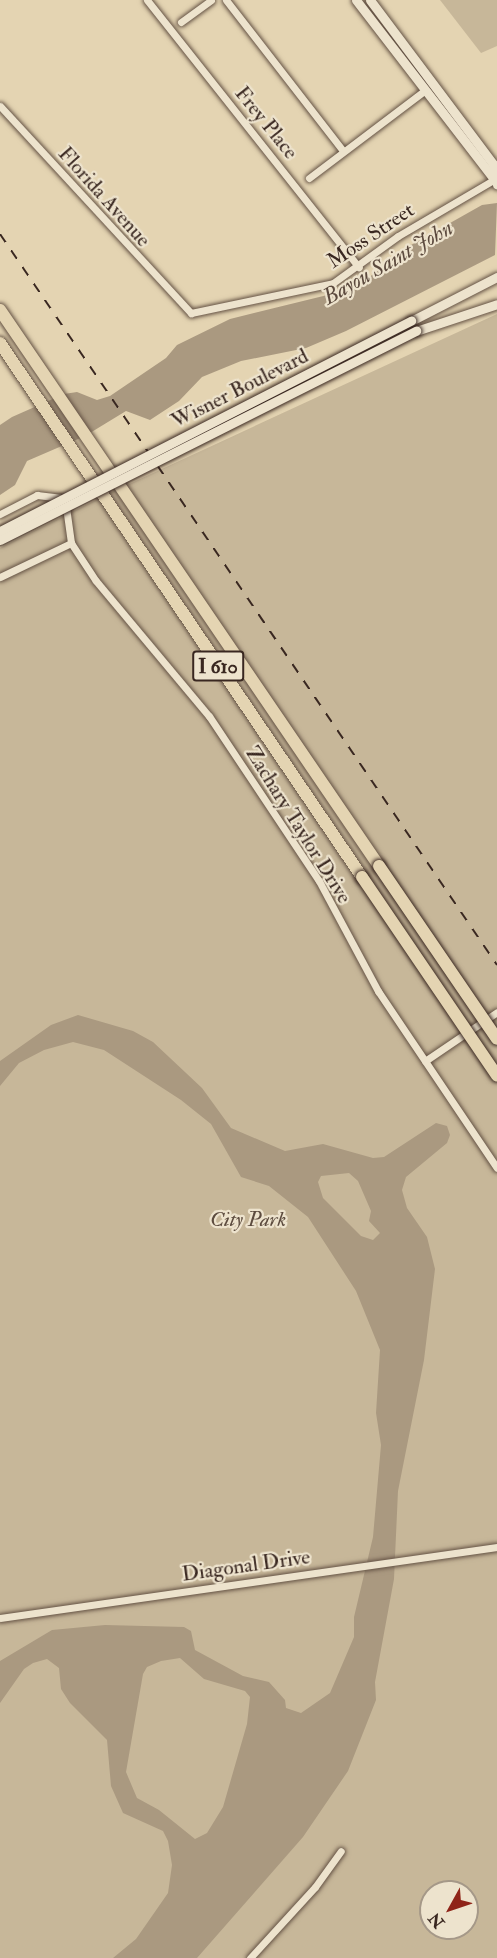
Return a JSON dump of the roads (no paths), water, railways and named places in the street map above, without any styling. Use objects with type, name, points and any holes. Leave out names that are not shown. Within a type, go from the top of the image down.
[{"type":"highway","name":"I 610","points":[[0,310],[497,1039]]},
{"type":"highway","name":"I 610","points":[[0,343],[497,1076]]},
{"type":"street","name":"Frey Place","points":[[147,0],[359,267]]},
{"type":"street","points":[[181,22],[211,0]]},
{"type":"street","points":[[226,0],[343,151]]},
{"type":"street","points":[[357,0],[424,91],[496,181]]},
{"type":"street","points":[[370,0],[493,164],[496,181]]},
{"type":"street","points":[[309,178],[433,84]]},
{"type":"street","name":"Florida Avenue","points":[[0,106],[185,310]]},
{"type":"street","name":"Moss Street","points":[[185,310],[198,313],[322,287],[359,267],[398,236],[496,181]]},
{"type":"street","name":"Wisner Boulevard","points":[[0,531],[497,277]]},
{"type":"street","name":"Wisner Boulevard","points":[[0,540],[416,331],[497,304]]},
{"type":"street","name":"Zachary Taylor Drive","points":[[0,514],[37,495],[60,498],[66,507],[71,543],[121,614],[209,716],[319,881],[354,954],[497,1168]]},
{"type":"street","points":[[0,578],[71,543]]},
{"type":"street","points":[[425,1061],[497,1012]]},
{"type":"street","name":"Diagonal Drive","points":[[0,1618],[497,1547]]},
{"type":"street","points":[[250,1958],[315,1887],[341,1851]]},
{"type":"water","name":"Bayou Saint John","points":[[497,203],[495,255],[346,331],[306,348],[241,361],[202,377],[179,401],[150,420],[126,411],[85,436],[27,461],[15,485],[0,495],[0,425],[12,417],[64,394],[77,392],[97,400],[110,396],[166,358],[177,345],[230,319],[356,288],[404,249],[482,205]]},
{"type":"water","points":[[78,1015],[133,1031],[153,1042],[202,1088],[231,1128],[285,1151],[323,1144],[373,1158],[384,1157],[436,1123],[447,1126],[450,1135],[447,1143],[406,1177],[402,1190],[407,1208],[427,1237],[435,1269],[424,1360],[398,1491],[394,1579],[375,1682],[376,1700],[348,1771],[303,1837],[197,1958],[113,1958],[136,1939],[168,1893],[172,1865],[168,1841],[163,1831],[123,1813],[111,1786],[107,1740],[70,1703],[61,1689],[59,1668],[47,1659],[33,1663],[24,1669],[0,1703],[0,1661],[52,1630],[105,1625],[184,1627],[191,1631],[195,1650],[243,1676],[269,1682],[285,1700],[286,1708],[301,1713],[330,1693],[354,1637],[354,1617],[373,1537],[381,1445],[376,1413],[380,1350],[356,1291],[308,1217],[269,1186],[241,1177],[211,1124],[181,1100],[104,1050],[73,1042],[44,1050],[19,1063],[0,1086],[0,1061],[51,1025]],"holes":[[[349,1173],[358,1181],[371,1211],[369,1221],[380,1233],[373,1240],[361,1236],[323,1198],[318,1182],[321,1176]],[[180,1658],[204,1679],[245,1691],[250,1697],[247,1724],[223,1807],[207,1833],[195,1839],[159,1810],[137,1798],[126,1772],[143,1674],[147,1667],[161,1661]]]},
{"type":"railway","points":[[0,234],[497,965]]},
{"type":"park label","name":"City Park","points":[[248,1220]]}]
